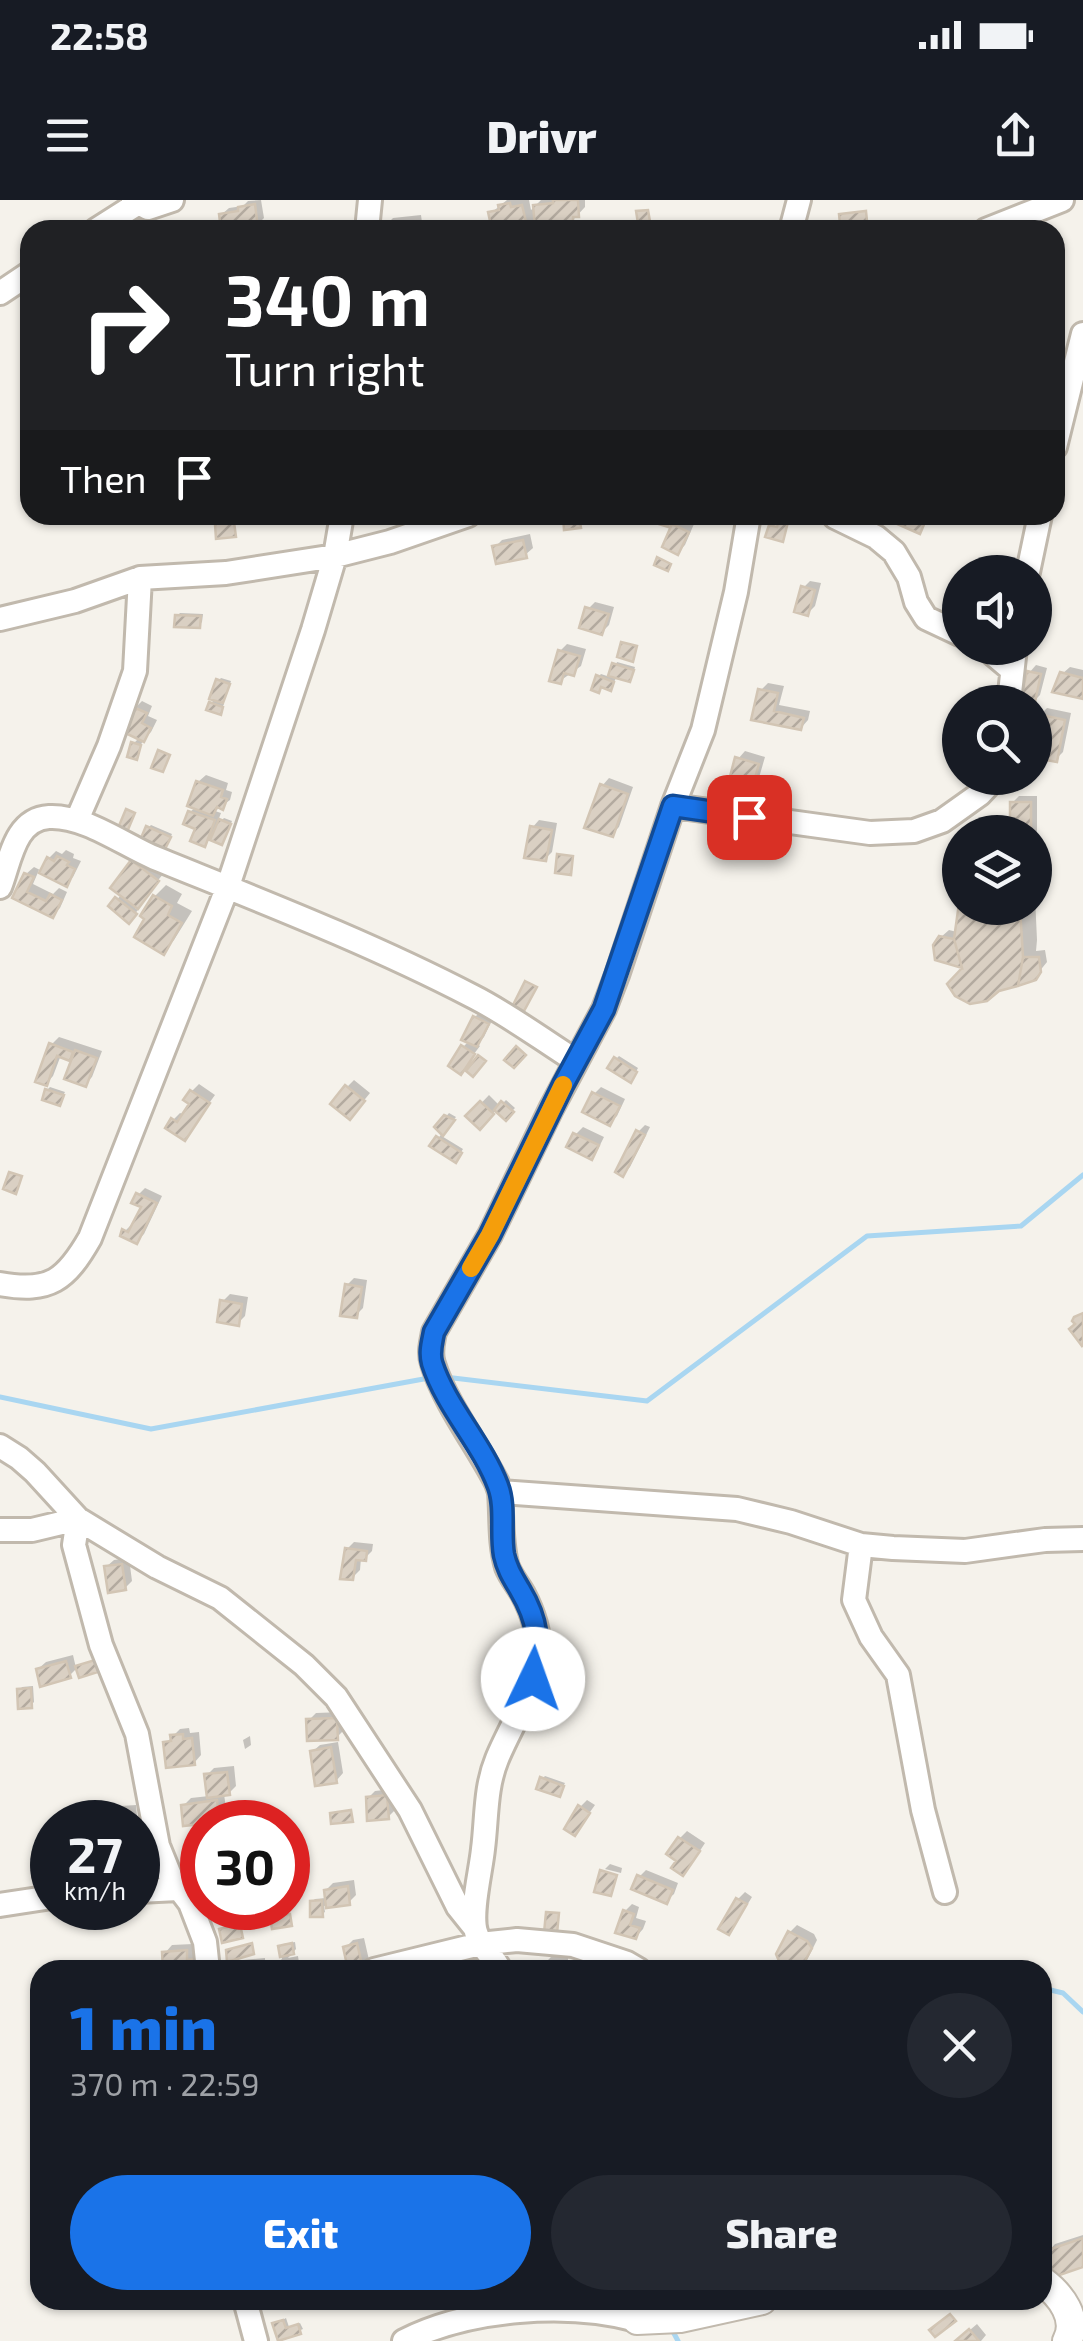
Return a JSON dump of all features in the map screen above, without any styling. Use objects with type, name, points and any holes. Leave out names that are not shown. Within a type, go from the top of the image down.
[{"type":"street","points":[[110,220],[135,202],[148,208],[172,200]]},
{"type":"street","points":[[1011,220],[1062,200]]},
{"type":"street","points":[[1065,420],[1075,392],[1083,334]]},
{"type":"street","points":[[0,1284],[39,1288],[75,1264],[90,1238],[228,886],[313,630],[340,525]]},
{"type":"street","points":[[0,619],[75,601],[140,578],[226,573],[335,556],[439,525]]},
{"type":"street","points":[[477,1936],[489,1784],[533,1679],[539,1654],[530,1610],[508,1572],[500,1492],[432,1362],[434,1332],[490,1235],[618,975],[673,806],[703,730],[736,592],[747,525]]},
{"type":"street","points":[[851,525],[876,537],[894,552],[926,618],[942,626]]},
{"type":"street","points":[[1032,555],[1038,525]]},
{"type":"street","points":[[77,820],[135,671],[140,578]]},
{"type":"street","points":[[673,806],[870,833],[914,831],[942,821],[979,795]]},
{"type":"street","points":[[0,887],[16,839],[32,822],[48,816],[77,820],[474,997],[576,1061]]},
{"type":"street","points":[[0,1446],[35,1472],[78,1519],[157,1567],[220,1598],[304,1665],[336,1696],[410,1810],[458,1908],[495,1960]]},
{"type":"street","points":[[500,1492],[737,1509],[861,1545],[965,1551],[1083,1539]]},
{"type":"street","points":[[0,1530],[32,1530],[78,1519]]},
{"type":"street","points":[[78,1519],[74,1546],[101,1645],[137,1734],[158,1846],[164,1865],[190,1904],[205,1942],[207,1960]]},
{"type":"street","points":[[861,1545],[854,1600],[870,1637],[898,1675],[923,1810],[945,1892]]},
{"type":"street","points":[[160,1890],[178,1889]]},
{"type":"street","points":[[0,1905],[30,1900]]},
{"type":"street","points":[[404,1960],[477,1936],[572,1945],[618,1960]]},
{"type":"street","points":[[1052,2288],[1065,2306],[1074,2336]]},
{"type":"street","points":[[248,2310],[256,2341]]},
{"type":"street","points":[[404,2341],[437,2327],[494,2314],[535,2310]]},
{"type":"street","points":[[599,2310],[637,2320],[680,2318],[716,2310]]},
{"type":"building","points":[[578,200],[579,217],[534,220],[533,205]]},
{"type":"building","points":[[255,204],[257,220],[220,220],[219,214],[238,211],[238,207]]},
{"type":"building","points":[[498,205],[522,205],[526,220],[490,220],[488,212],[499,210]]},
{"type":"building","points":[[648,210],[650,220],[637,220],[636,211]]},
{"type":"building","points":[[866,211],[867,220],[840,220],[839,214]]},
{"type":"building","points":[[215,525],[234,525],[236,537],[216,539]]},
{"type":"building","points":[[564,525],[581,525],[581,528],[564,530]]},
{"type":"building","points":[[672,525],[689,532],[678,555],[662,547]]},
{"type":"building","points":[[769,525],[787,525],[783,542],[765,537]]},
{"type":"building","points":[[900,525],[924,525],[920,534]]},
{"type":"building","points":[[523,540],[527,558],[496,564],[492,546]]},
{"type":"building","points":[[657,557],[671,564],[668,571],[654,565]]},
{"type":"building","points":[[801,586],[815,590],[808,616],[794,612]]},
{"type":"building","points":[[585,607],[609,614],[602,635],[579,628]]},
{"type":"building","points":[[175,615],[201,616],[200,628],[174,627]]},
{"type":"building","points":[[621,642],[637,646],[633,662],[617,657]]},
{"type":"building","points":[[558,650],[580,656],[574,676],[564,673],[561,684],[549,681]]},
{"type":"building","points":[[612,663],[634,670],[630,682],[608,676]]},
{"type":"building","points":[[1027,671],[1041,674],[1039,685],[1024,685]]},
{"type":"building","points":[[1060,672],[1083,678],[1083,699],[1052,692]]},
{"type":"building","points":[[596,675],[614,682],[611,691],[601,687],[599,693],[591,690]]},
{"type":"building","points":[[216,679],[230,684],[223,703],[209,699]]},
{"type":"building","points":[[758,689],[778,693],[774,711],[804,718],[801,730],[751,720]]},
{"type":"building","points":[[209,702],[223,707],[221,715],[206,710]]},
{"type":"building","points":[[133,707],[147,713],[142,723],[151,728],[144,742],[121,731]]},
{"type":"building","points":[[1052,717],[1065,720],[1057,762],[1052,761]]},
{"type":"building","points":[[131,742],[141,745],[137,760],[127,757]]},
{"type":"building","points":[[158,750],[170,755],[163,772],[151,768]]},
{"type":"building","points":[[735,757],[759,764],[749,798],[726,792]]},
{"type":"building","points":[[196,781],[223,790],[221,797],[227,799],[223,810],[217,807],[213,816],[187,806]]},
{"type":"building","points":[[600,784],[628,794],[613,837],[584,828]]},
{"type":"building","points":[[1010,802],[1031,802],[1031,815],[1010,815]]},
{"type":"building","points":[[126,809],[135,813],[127,832],[118,828]]},
{"type":"building","points":[[188,811],[215,820],[205,847],[190,841],[195,829],[183,824]]},
{"type":"building","points":[[219,819],[231,824],[222,845],[210,840]]},
{"type":"building","points":[[146,826],[171,837],[165,849],[141,838]]},
{"type":"building","points":[[530,826],[552,830],[546,861],[524,858]]},
{"type":"building","points":[[557,854],[573,856],[571,875],[555,873]]},
{"type":"building","points":[[57,856],[75,869],[67,887],[39,873],[47,857],[54,861]]},
{"type":"building","points":[[131,860],[159,881],[138,909],[110,888]]},
{"type":"building","points":[[24,873],[34,877],[27,892],[46,901],[50,894],[62,900],[53,918],[12,898]]},
{"type":"building","points":[[153,895],[172,906],[168,915],[182,923],[164,955],[134,937],[144,919],[140,916]]},
{"type":"building","points":[[115,897],[137,914],[129,924],[108,906]]},
{"type":"building","points":[[956,925],[1021,925],[1023,957],[1018,986],[999,991],[987,1001],[970,1004],[955,996],[947,984],[962,968],[954,939]]},
{"type":"building","points":[[939,936],[954,939],[962,968],[935,960],[933,945]]},
{"type":"building","points":[[1023,957],[1039,957],[1041,972],[1036,980],[1018,986]]},
{"type":"building","points":[[525,981],[537,987],[524,1011],[513,1005]]},
{"type":"building","points":[[473,1016],[489,1024],[477,1047],[461,1040]]},
{"type":"building","points":[[49,1043],[73,1052],[70,1061],[57,1056],[47,1086],[35,1082]]},
{"type":"building","points":[[461,1045],[475,1054],[461,1075],[448,1066]]},
{"type":"building","points":[[516,1046],[526,1055],[514,1068],[504,1060]]},
{"type":"building","points":[[75,1050],[97,1058],[86,1087],[64,1079]]},
{"type":"building","points":[[478,1055],[486,1061],[473,1077],[466,1071]]},
{"type":"building","points":[[614,1057],[637,1072],[631,1083],[607,1068]]},
{"type":"building","points":[[345,1085],[365,1101],[350,1120],[330,1104]]},
{"type":"building","points":[[45,1089],[64,1095],[60,1106],[42,1100]]},
{"type":"building","points":[[190,1090],[210,1103],[185,1141],[165,1128],[171,1118],[177,1122],[189,1104],[183,1100]]},
{"type":"building","points":[[592,1092],[620,1106],[610,1126],[582,1112]]},
{"type":"building","points":[[480,1101],[494,1114],[480,1130],[465,1116]]},
{"type":"building","points":[[501,1101],[514,1112],[506,1121],[494,1110]]},
{"type":"building","points":[[444,1115],[455,1120],[443,1136],[434,1127]]},
{"type":"building","points":[[636,1130],[645,1135],[623,1177],[615,1172]]},
{"type":"building","points":[[573,1133],[599,1145],[592,1160],[566,1147]]},
{"type":"building","points":[[436,1136],[462,1153],[456,1163],[429,1146]]},
{"type":"building","points":[[9,1172],[22,1176],[16,1194],[3,1189]]},
{"type":"building","points":[[136,1193],[157,1203],[137,1244],[120,1236],[122,1229],[128,1232],[141,1207],[131,1203]]},
{"type":"building","points":[[345,1284],[362,1287],[357,1318],[340,1316]]},
{"type":"building","points":[[220,1300],[242,1304],[239,1326],[217,1322]]},
{"type":"building","points":[[1083,1313],[1082,1346],[1069,1329],[1075,1324],[1074,1317]]},
{"type":"building","points":[[345,1548],[367,1551],[366,1561],[356,1560],[353,1580],[340,1579]]},
{"type":"building","points":[[122,1564],[126,1590],[108,1593],[104,1566]]},
{"type":"building","points":[[95,1660],[98,1672],[79,1678],[75,1666]]},
{"type":"building","points":[[66,1661],[71,1678],[40,1687],[36,1669]]},
{"type":"building","points":[[31,1688],[32,1708],[18,1709],[17,1689]]},
{"type":"building","points":[[337,1718],[338,1740],[307,1741],[306,1719]]},
{"type":"building","points":[[183,1734],[183,1739],[192,1738],[195,1765],[166,1768],[163,1742],[171,1741],[170,1735]]},
{"type":"building","points":[[331,1747],[337,1783],[315,1786],[310,1751]]},
{"type":"building","points":[[227,1772],[230,1795],[207,1798],[204,1774]]},
{"type":"building","points":[[540,1777],[564,1786],[560,1797],[536,1789]]},
{"type":"building","points":[[387,1795],[389,1819],[367,1821],[366,1797]]},
{"type":"building","points":[[578,1805],[590,1813],[575,1836],[564,1829]]},
{"type":"building","points":[[351,1810],[353,1822],[331,1824],[330,1813]]},
{"type":"building","points":[[678,1837],[700,1851],[683,1876],[671,1868],[676,1861],[666,1854]]},
{"type":"building","points":[[600,1870],[617,1875],[611,1896],[594,1892]]},
{"type":"building","points":[[637,1875],[673,1890],[667,1904],[631,1889]]},
{"type":"building","points":[[348,1886],[350,1905],[326,1908],[324,1890]]},
{"type":"building","points":[[736,1898],[747,1904],[729,1935],[718,1929]]},
{"type":"building","points":[[322,1900],[323,1917],[310,1917],[310,1901]]},
{"type":"building","points":[[623,1910],[634,1914],[630,1925],[640,1928],[636,1939],[615,1933]]},
{"type":"building","points":[[546,1912],[559,1913],[557,1934],[544,1933]]},
{"type":"building","points":[[219,1930],[241,1930],[243,1938],[222,1943]]},
{"type":"building","points":[[788,1931],[812,1948],[805,1960],[779,1960],[776,1954]]},
{"type":"building","points":[[252,1943],[254,1954],[227,1960],[226,1950]]},
{"type":"building","points":[[292,1943],[294,1954],[280,1957],[278,1946]]},
{"type":"building","points":[[357,1943],[361,1960],[346,1960],[343,1947]]},
{"type":"building","points":[[187,1950],[187,1960],[162,1960],[162,1952]]},
{"type":"building","points":[[1083,2238],[1083,2267],[1054,2277],[1052,2249]]},
{"type":"building","points":[[950,2314],[956,2321],[935,2337],[929,2330]]},
{"type":"building","points":[[283,2320],[286,2328],[298,2324],[301,2334],[278,2341],[272,2323]]},
{"type":"building","points":[[969,2329],[979,2341],[955,2341]]},
{"type":"waterway","points":[[445,1377],[647,1401],[867,1236],[1021,1226],[1083,1175]]},
{"type":"waterway","points":[[0,1397],[151,1429],[429,1378]]},
{"type":"waterway","points":[[1052,1990],[1063,1993],[1083,2012]]},
{"type":"waterway","points":[[670,2326],[678,2341]]},
{"type":"slow traffic","points":[[471,1268],[563,1085]]},
{"type":"route","points":[[533,1679],[539,1654],[537,1633],[521,1591],[508,1572],[500,1492],[432,1362],[434,1332],[490,1235],[604,1009],[673,806],[749,817]]}]
